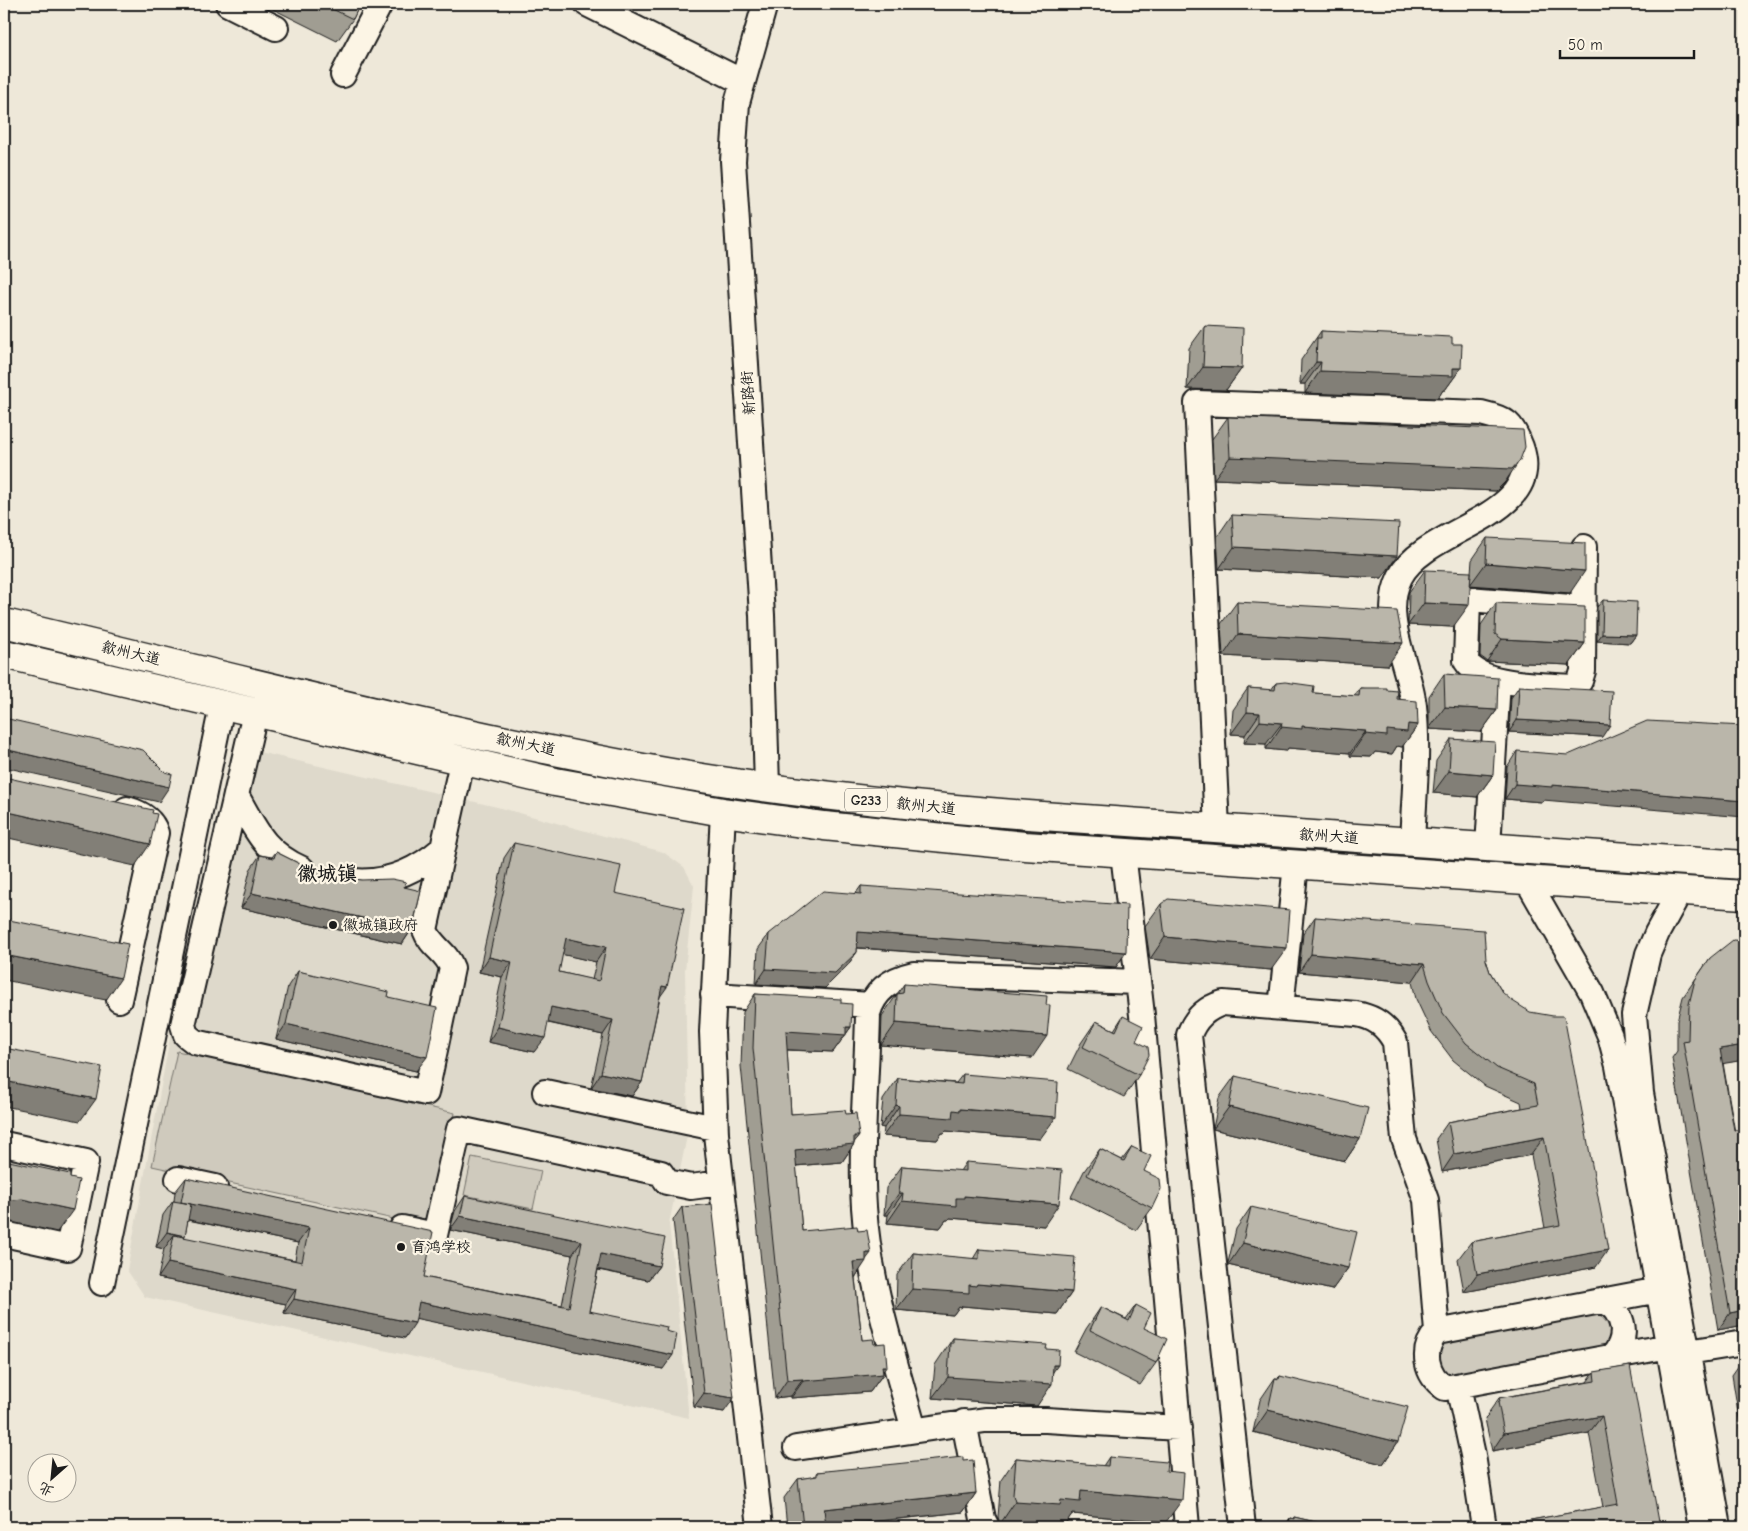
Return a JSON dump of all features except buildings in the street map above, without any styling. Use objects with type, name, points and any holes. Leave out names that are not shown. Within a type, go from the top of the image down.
[{"type":"highway","name":"歙州大道","points":[[4,623],[496,738],[644,768],[766,787],[927,807],[1744,865]]},
{"type":"highway","name":"歙州大道","points":[[4,654],[462,762],[574,786],[723,812],[924,837],[1744,895]]},
{"type":"street","points":[[228,4],[276,28]]},
{"type":"street","points":[[343,75],[380,4]]},
{"type":"street","points":[[587,4],[743,82]]},
{"type":"street","name":"新路街","points":[[765,4],[737,103],[733,161],[762,615],[766,787]]},
{"type":"street","points":[[1217,828],[1197,403],[1482,413],[1494,416],[1514,428],[1525,458],[1522,484],[1509,500],[1417,555],[1402,574],[1394,594],[1393,613],[1414,704],[1416,729],[1412,842]]},
{"type":"street","points":[[1584,547],[1584,608],[1583,671],[1576,684],[1572,687],[1498,680],[1477,672],[1466,661],[1468,599],[1584,608]]},
{"type":"street","points":[[1488,847],[1498,680]]},
{"type":"street","points":[[102,1283],[222,706]]},
{"type":"street","points":[[255,713],[183,1025],[186,1035],[195,1042],[426,1094],[452,968],[447,956],[432,945],[426,930],[462,762]]},
{"type":"street","points":[[236,795],[256,831],[273,852],[301,868],[326,877],[366,882],[402,875],[424,863],[443,848]]},
{"type":"street","points":[[101,803],[130,809],[147,818],[153,824],[156,833],[119,1000]]},
{"type":"street","points":[[723,812],[713,995],[716,1128],[720,1183],[760,1527]]},
{"type":"street","points":[[1123,852],[1138,982],[1187,1527]]},
{"type":"street","points":[[1282,1008],[1296,864]]},
{"type":"street","points":[[1527,880],[1592,992],[1610,1036],[1624,1096],[1659,1290],[1678,1349],[1719,1527]]},
{"type":"street","points":[[1680,891],[1648,954],[1634,1015],[1641,1093],[1678,1349],[1701,1527]]},
{"type":"street","points":[[914,1430],[888,1338],[871,1257],[864,1208],[870,1005],[888,984],[914,974],[1138,982]]},
{"type":"street","points":[[713,995],[870,1005]]},
{"type":"street","points":[[1243,1527],[1189,1035],[1196,1020],[1216,1005],[1224,1003],[1366,1016],[1385,1027],[1395,1042],[1404,1139],[1426,1200],[1437,1332],[1429,1345],[1427,1361],[1433,1377],[1445,1388],[1613,1356],[1744,1343]]},
{"type":"street","points":[[545,1092],[716,1128]]},
{"type":"street","points":[[378,1222],[435,1235],[459,1129],[661,1173],[666,1182],[691,1187],[720,1183]]},
{"type":"street","points":[[4,1144],[86,1162],[68,1248],[4,1234]]},
{"type":"street","points":[[178,1178],[235,1191]]},
{"type":"street","points":[[1437,1332],[1659,1290]]},
{"type":"street","points":[[1605,1300],[1613,1306],[1623,1322],[1622,1341],[1613,1356]]},
{"type":"street","points":[[1458,1386],[1473,1455],[1484,1527]]},
{"type":"street","points":[[796,1448],[964,1422],[1046,1420],[1178,1428]]},
{"type":"street","points":[[964,1422],[983,1519],[987,1527]]},
{"type":"shaded area","points":[[237,747],[497,807],[663,852],[684,867],[694,886],[685,970],[688,1131],[669,1224],[689,1418],[145,1297],[127,1270],[169,1043]]},
{"type":"shaded area","points":[[177,1051],[455,1113],[430,1227],[152,1166]]},
{"type":"shaded area","points":[[472,1157],[541,1171],[533,1209],[464,1195]]},
{"type":"shaded area","points":[[1595,1314],[1605,1320],[1610,1333],[1609,1338],[1602,1347],[1450,1376],[1440,1370],[1436,1353],[1444,1343],[1449,1341]]},
{"type":"place","name":"徽城镇政府","points":[[333,925]]},
{"type":"place","name":"育鸿学校","points":[[401,1247]]},
{"type":"district","name":"徽城镇","points":[[327,873]]}]
